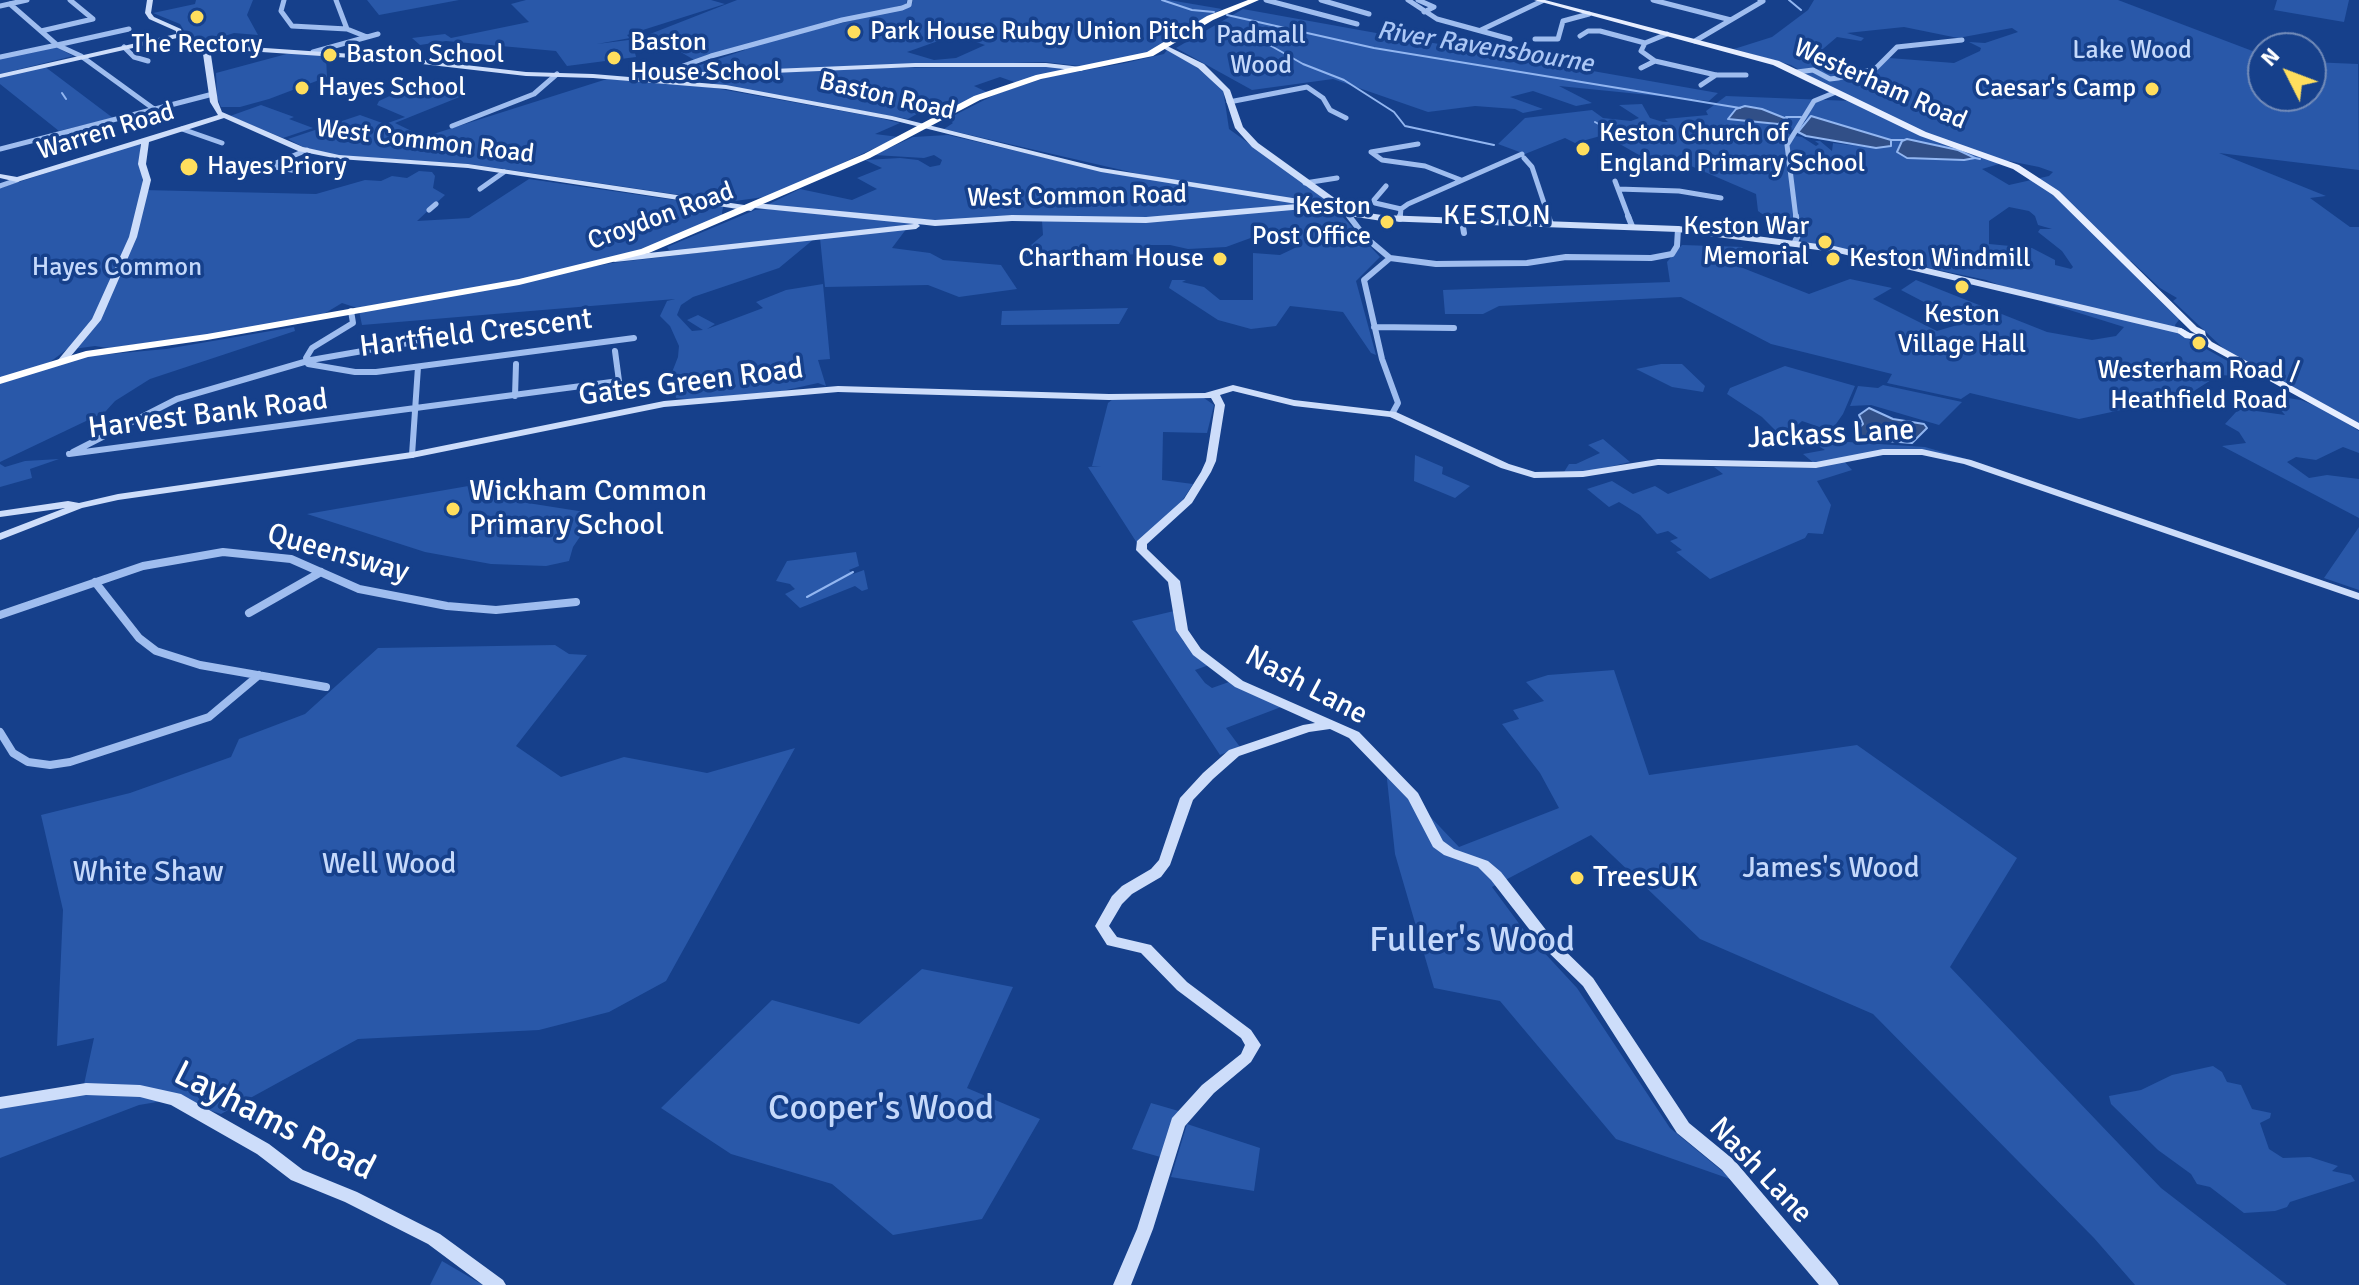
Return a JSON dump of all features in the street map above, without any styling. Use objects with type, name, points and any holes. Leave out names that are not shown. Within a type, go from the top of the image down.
[{"type":"highway","name":"Croydon Road","points":[[0,381],[63,360],[538,278],[615,259],[667,243],[753,207],[927,127],[985,95],[1046,75],[1138,57],[1165,47],[1206,19],[1255,0]]},
{"type":"main road","name":"Westerham Road","points":[[1539,1],[1761,58],[1797,72],[1923,134],[2000,160],[2039,180],[2126,260],[2198,333],[2244,364],[2359,427]]},
{"type":"main road","name":"Westerham Road","points":[[2181,331],[2188,336],[2198,333]]},
{"type":"street","points":[[0,6],[27,0]]},
{"type":"street","points":[[41,31],[93,19],[70,0]]},
{"type":"street","name":"Baston Road","points":[[150,0],[148,13],[151,18],[179,30],[190,45],[313,52],[488,71],[635,78],[778,96],[927,127],[1161,183],[1291,200],[1304,206]]},
{"type":"street","points":[[284,0],[281,11],[292,26],[347,29],[367,37]]},
{"type":"street","points":[[336,0],[347,29]]},
{"type":"street","points":[[666,70],[681,72],[743,46],[902,8],[909,5],[910,0]]},
{"type":"street","points":[[1266,0],[1357,24]]},
{"type":"street","points":[[1321,0],[1369,14]]},
{"type":"street","points":[[1336,5],[1349,0]]},
{"type":"street","points":[[1409,0],[1434,7],[1424,12]]},
{"type":"street","points":[[1409,0],[1424,12],[1449,23],[1510,39]]},
{"type":"street","points":[[1653,0],[1731,20]]},
{"type":"street","points":[[1695,41],[1762,0]]},
{"type":"street","points":[[1480,31],[1539,1]]},
{"type":"street","points":[[10,4],[57,45],[81,56],[154,109]]},
{"type":"street","points":[[1535,39],[1558,39],[1563,21],[1589,14]]},
{"type":"street","points":[[0,56],[129,29]]},
{"type":"street","points":[[1580,36],[1588,31],[1600,31],[1645,43],[1667,34]]},
{"type":"street","points":[[313,52],[378,34]]},
{"type":"street","points":[[0,76],[180,35]]},
{"type":"street","points":[[1797,72],[1813,70],[1830,79],[1838,78],[1875,69],[1897,47],[1962,40]]},
{"type":"street","points":[[1645,43],[1641,51],[1655,61],[1716,75],[1746,75]]},
{"type":"street","points":[[124,47],[134,57],[148,61]]},
{"type":"street","points":[[215,47],[207,54],[213,94],[217,109],[223,116]]},
{"type":"street","points":[[1165,47],[1201,66],[1226,90],[1239,128],[1264,153],[1334,207],[1348,214],[1632,226],[1795,242],[2181,331]]},
{"type":"street","points":[[1641,68],[1655,61]]},
{"type":"street","points":[[1686,67],[1697,61]]},
{"type":"street","points":[[635,78],[681,72],[915,65],[1046,65],[1081,69]]},
{"type":"street","points":[[452,126],[534,94],[557,74]]},
{"type":"street","points":[[1701,85],[1716,75]]},
{"type":"street","points":[[1229,102],[1307,87],[1323,98],[1330,110],[1346,118]]},
{"type":"street","points":[[1795,242],[1798,235],[1787,145],[1814,101],[1836,92]]},
{"type":"street","points":[[0,149],[213,94]]},
{"type":"street","name":"Warren Road","points":[[0,186],[223,116]]},
{"type":"street","name":"West Common Road","points":[[223,116],[307,150],[339,157],[416,161],[753,207],[935,223],[1012,218],[1146,220],[1304,206]]},
{"type":"street","points":[[182,129],[222,143]]},
{"type":"street","points":[[0,140],[8,147]]},
{"type":"street","points":[[63,360],[96,320],[133,237],[147,180],[142,164],[145,141]]},
{"type":"street","points":[[1418,144],[1371,152],[1382,160],[1425,166],[1461,180]]},
{"type":"street","points":[[297,171],[275,167],[276,163],[307,150]]},
{"type":"street","points":[[1400,214],[1461,180],[1523,156],[1532,167],[1551,224]]},
{"type":"street","points":[[480,189],[504,172]]},
{"type":"street","points":[[0,176],[17,180]]},
{"type":"street","points":[[1305,183],[1337,178]]},
{"type":"street","points":[[1615,181],[1632,226]]},
{"type":"street","points":[[1386,186],[1375,203],[1400,214]]},
{"type":"street","points":[[1618,189],[1679,191],[1721,198]]},
{"type":"street","points":[[429,210],[436,204]]},
{"type":"street","points":[[1304,206],[1334,207]]},
{"type":"street","points":[[1348,214],[1365,237],[1390,258],[1463,265],[1527,263],[1566,257],[1651,258],[1672,254],[1677,246],[1678,229]]},
{"type":"street","points":[[1462,221],[1464,233]]},
{"type":"street","points":[[615,259],[935,223]]},
{"type":"street","points":[[1390,258],[1364,280],[1382,359],[1398,403],[1392,414]]},
{"type":"street","name":"Hartfield Crescent","points":[[351,311],[353,323],[312,348],[306,362],[312,366],[355,372],[418,367],[634,338]]},
{"type":"street","points":[[1374,327],[1454,328]]},
{"type":"street","points":[[306,362],[420,341]]},
{"type":"street","points":[[415,410],[619,381],[615,351]]},
{"type":"street","name":"Harvest Bank Road","points":[[306,362],[161,406],[69,454],[415,410]]},
{"type":"street","points":[[515,396],[516,364]]},
{"type":"street","points":[[412,455],[418,367]]},
{"type":"street","name":"Gates Green Road","points":[[0,514],[68,504],[79,506],[118,497],[412,455],[664,404],[838,389],[1067,397],[1214,394],[1237,389],[1294,403],[1392,414]]},
{"type":"street","name":"Nash Lane","points":[[1214,394],[1220,405],[1211,461],[1206,472],[1188,501],[1141,543],[1142,550],[1174,581],[1182,630],[1197,652],[1239,684],[1307,721],[1331,725],[1354,735],[1413,796],[1438,844],[1449,852],[1483,864],[1496,876],[1548,943],[1588,982],[1683,1128],[1728,1165],[1830,1285]]},
{"type":"street","name":"Jackass Lane","points":[[1392,414],[1505,466],[1534,475],[1583,474],[1658,462],[1816,465],[1883,452],[1922,452],[1967,462],[2359,597]]},
{"type":"street","points":[[0,537],[79,506]]},
{"type":"street","points":[[36,509],[39,524]]},
{"type":"street","name":"Queensway","points":[[0,615],[170,560],[223,552],[277,556],[359,589],[471,609],[496,610],[576,602]]},
{"type":"street","points":[[249,613],[321,572]]},
{"type":"street","points":[[95,582],[148,646],[185,662],[326,687]]},
{"type":"street","points":[[0,732],[18,758],[35,765],[70,762],[209,717],[259,675]]},
{"type":"street","points":[[1122,1285],[1145,1229],[1178,1123],[1208,1089],[1246,1058],[1253,1045],[1246,1034],[1182,986],[1146,949],[1112,941],[1102,926],[1117,900],[1127,890],[1156,873],[1165,862],[1191,792],[1234,753],[1307,721]]},
{"type":"street","name":"Layhams Road","points":[[0,1103],[86,1089],[140,1091],[175,1099],[257,1145],[297,1175],[351,1197],[434,1239],[497,1285]]},
{"type":"green space","points":[[196,0],[253,0],[247,15],[258,35],[234,33],[200,44],[189,39],[180,24],[153,13],[195,4]]},
{"type":"green space","points":[[367,0],[459,0],[379,15]]},
{"type":"green space","points":[[526,0],[711,0],[725,4],[627,35],[630,38],[597,44],[644,38],[655,45],[647,47],[642,44],[650,50],[635,53],[636,57],[567,66],[556,51],[446,41],[420,45],[412,38],[445,34],[451,38],[529,22],[511,4]]},
{"type":"green space","points":[[737,0],[907,0],[906,4],[696,61],[650,34]]},
{"type":"green space","points":[[913,0],[1169,0],[1222,9],[1189,26],[1153,52],[1089,67],[1045,62],[694,73],[694,67],[745,50],[744,47],[912,4]],"holes":[[[955,35],[985,45],[956,58],[934,60],[907,52]]]},
{"type":"green space","name":"Lake Wood","points":[[1814,0],[2118,0],[2247,49],[2247,112],[2327,112],[2327,63],[2358,64],[2359,170],[2219,153],[2326,196],[2310,198],[2350,227],[2359,227],[2359,423],[2224,349],[2173,301],[2177,298],[2160,288],[2131,261],[2122,260],[2181,317],[2175,325],[2176,332],[2256,377],[2219,375],[2186,396],[2079,419],[1970,393],[1961,399],[1887,383],[1892,374],[1771,344],[1681,297],[1499,306],[1483,314],[1445,314],[1443,290],[1670,282],[1667,262],[1682,245],[1743,247],[1725,261],[1809,294],[1850,279],[1892,288],[1873,299],[1937,331],[1964,323],[1901,290],[1916,280],[2047,332],[2092,340],[2116,336],[2124,327],[1986,280],[1801,241],[1799,236],[1792,235],[1758,211],[1756,194],[1691,166],[1611,168],[1646,159],[1604,135],[1575,143],[1565,138],[1525,154],[1498,144],[1525,118],[1592,110],[1603,118],[1631,121],[1639,118],[1619,105],[1642,104],[1650,118],[1668,122],[1665,119],[1708,115],[1706,111],[1726,96],[1851,101],[1791,65],[1734,49],[1772,37],[1808,10]],"holes":[[[1904,27],[1958,38],[2012,28],[2018,32],[1985,43],[1969,42],[1981,48],[1980,51],[1954,63],[1889,58],[1870,74],[1817,54],[1837,37],[1861,41],[1864,38],[1847,33]],[[1811,116],[1891,140],[1891,146],[1876,148],[1833,143],[1832,151],[1820,141],[1815,141],[1819,144],[1816,146],[1802,137],[1795,136],[1788,140],[1791,135],[1788,133]],[[1907,139],[1958,150],[1972,156],[1971,160],[1907,158]],[[2009,161],[2053,172],[2049,176],[2009,185],[1982,169]],[[2009,207],[2029,211],[2038,225],[2052,229],[2040,229],[2038,232],[2062,251],[2073,267],[2055,265],[2055,260],[2032,248],[1989,244],[1989,221]]]},
{"type":"green space","points":[[2277,0],[2349,0],[2344,22],[2274,10]]},
{"type":"green space","name":"Padmall Wood","points":[[1243,9],[1718,93],[1709,101],[1559,86],[1592,103],[1576,106],[1533,91],[1510,97],[1543,109],[1523,113],[1515,109],[1475,106],[1428,112],[1333,79],[1252,90],[1176,48]]},
{"type":"green space","points":[[56,47],[73,56],[0,74],[0,58]]},
{"type":"green space","points":[[1167,50],[1185,58],[1223,89],[1229,129],[1337,207],[1331,209],[1298,200],[1152,177],[944,129],[953,123],[947,119],[996,94],[1048,77],[1125,63],[1164,54]]},
{"type":"green space","points":[[294,52],[326,56],[327,77],[269,99],[240,107],[221,107],[217,97],[216,73]]},
{"type":"green space","points":[[44,66],[113,118],[59,131],[0,84],[0,77]]},
{"type":"green space","points":[[1046,66],[1076,69],[1017,83],[1000,77],[974,86],[989,93],[945,113],[922,111],[908,119],[708,83],[714,78],[694,76],[879,68]]},
{"type":"green space","points":[[607,79],[709,87],[875,117],[900,123],[875,134],[899,137],[771,196],[728,202],[469,164],[341,156],[305,148],[288,139],[360,115],[385,124],[405,117],[377,105],[396,93],[402,85],[462,96],[395,123],[424,137]]},
{"type":"green space","points":[[261,105],[313,128],[283,138],[230,116]]},
{"type":"green space","points":[[948,135],[1110,173],[1292,201],[1293,205],[1145,218],[932,220],[767,205],[800,189],[852,200],[877,189],[857,178],[882,168],[865,160],[900,158],[918,160],[930,167],[940,165],[942,160],[934,155],[924,158],[874,155],[913,137]]},
{"type":"green space","name":"Hayes Common","points":[[140,143],[143,190],[316,194],[365,180],[381,181],[392,176],[407,178],[419,171],[432,172],[435,176],[433,188],[445,195],[417,221],[469,218],[529,179],[723,207],[721,219],[639,251],[534,277],[357,308],[342,303],[322,315],[220,333],[108,348],[95,346],[66,350],[50,362],[0,379],[0,188]]},
{"type":"green space","points":[[1304,207],[1340,214],[1353,228],[1339,234],[1345,245],[1367,243],[1380,257],[1356,281],[1376,355],[1371,353],[1343,312],[1290,306],[1276,326],[1251,329],[1218,320],[1169,288],[1172,280],[1186,280],[1182,282],[1204,287],[1220,300],[1253,300],[1253,253],[1280,255],[1299,246],[1280,241],[1267,232],[1226,247],[1188,249],[1150,245],[1140,254],[1042,259],[1019,255],[1043,235],[1042,221],[1146,222]]},
{"type":"green space","points":[[755,210],[935,223],[688,251],[669,250],[667,247]]},
{"type":"green space","points":[[907,228],[892,248],[930,253],[943,260],[1001,265],[1017,289],[959,297],[928,285],[825,287],[820,238]]},
{"type":"green space","points":[[814,239],[779,268],[693,297],[681,305],[677,315],[692,331],[703,330],[687,320],[698,315],[715,324],[707,329],[763,308],[756,302],[786,290],[823,284],[830,359],[818,360],[826,386],[818,383],[782,391],[697,400],[676,398],[675,392],[680,388],[667,385],[679,346],[670,326],[660,316],[667,301],[675,299],[362,325],[359,311],[612,263]]},
{"type":"green space","points":[[1128,308],[1119,324],[1001,325],[1002,311]]},
{"type":"green space","name":"Hayes Common","points":[[294,327],[295,331],[150,379],[115,401],[105,412],[0,462],[0,383],[89,356],[166,349]]},
{"type":"green space","points":[[1682,364],[1705,386],[1703,392],[1672,387],[1636,369]]},
{"type":"green space","points":[[1785,366],[1855,386],[1843,414],[1831,431],[1802,421],[1791,431],[1779,434],[1762,417],[1727,394],[1730,388]]},
{"type":"green space","points":[[1883,385],[1962,402],[1939,425],[1871,405],[1850,406],[1858,386],[1878,388]]},
{"type":"green space","points":[[1204,398],[1214,405],[1207,433],[1163,432],[1162,480],[1193,484],[1182,501],[1137,543],[1088,467],[1101,466],[1092,466],[1108,403],[1113,399]]},
{"type":"green space","points":[[2271,399],[2301,400],[2328,411],[2359,431],[2359,453],[2343,447],[2316,460],[2296,457],[2287,462],[2309,478],[2327,475],[2359,479],[2359,518],[2222,446],[2246,443],[2239,432],[2225,424],[2236,412],[2242,409],[2285,415]]},
{"type":"green space","points":[[1797,433],[1848,442],[1925,447],[1970,460],[1919,450],[1815,464],[1803,454],[1825,450]]},
{"type":"green space","points":[[1603,439],[1630,462],[1587,472],[1564,472],[1569,464],[1600,453],[1588,445]]},
{"type":"green space","points":[[1415,455],[1443,467],[1442,474],[1470,486],[1455,498],[1414,481]]},
{"type":"green space","points":[[59,459],[30,469],[32,478],[0,487],[0,464],[5,467],[25,461]]},
{"type":"green space","points":[[1844,461],[1852,470],[1817,481],[1831,505],[1823,534],[1808,533],[1805,538],[1710,579],[1676,552],[1682,550],[1670,541],[1678,538],[1668,531],[1657,534],[1640,515],[1619,502],[1609,507],[1587,489],[1612,481],[1633,494],[1655,486],[1668,494],[1723,474],[1714,467],[1817,468]]},
{"type":"green space","name":"Wickham Common Primary School","points":[[474,485],[515,501],[591,513],[592,519],[573,547],[569,561],[546,566],[491,564],[425,552],[307,514]]},
{"type":"green space","points":[[2359,527],[2359,590],[2324,578]]},
{"type":"green space","points":[[856,552],[859,566],[849,570],[853,574],[864,570],[868,589],[862,591],[855,586],[800,608],[785,594],[795,589],[790,584],[776,581],[787,561]]},
{"type":"green space","points":[[1174,611],[1183,641],[1209,665],[1195,670],[1205,683],[1212,688],[1229,682],[1281,707],[1226,728],[1240,747],[1220,755],[1132,621]]},
{"type":"green space","name":"Well Wood","points":[[555,645],[569,654],[587,655],[516,746],[561,777],[624,757],[707,773],[795,748],[666,981],[609,1012],[539,1030],[358,1039],[221,1114],[175,1099],[139,1105],[0,1158],[0,1108],[83,1089],[94,1038],[57,1046],[63,910],[41,815],[130,793],[231,757],[239,739],[305,714],[378,648]]},
{"type":"green space","name":"James's Wood","points":[[1614,670],[1649,775],[1857,745],[2017,858],[1950,967],[2161,1188],[2287,1285],[2135,1285],[2094,1238],[1873,1014],[1700,939],[1591,835],[1492,887],[1526,933],[1577,988],[1670,1128],[1733,1180],[1616,1139],[1500,1001],[1434,988],[1395,854],[1386,770],[1459,847],[1559,808],[1540,773],[1502,724],[1519,719],[1513,710],[1544,701],[1526,682],[1548,675]]},
{"type":"green space","name":"Cooper's Wood","points":[[922,969],[1013,987],[967,1088],[1040,1119],[982,1219],[893,1235],[832,1184],[731,1154],[661,1108],[772,1000],[859,1024]]},
{"type":"green space","points":[[2213,1066],[2222,1072],[2227,1082],[2241,1085],[2252,1109],[2271,1113],[2270,1118],[2260,1123],[2269,1149],[2283,1158],[2310,1157],[2338,1166],[2332,1171],[2351,1175],[2355,1181],[2290,1202],[2287,1207],[2275,1211],[2244,1213],[2210,1187],[2197,1184],[2191,1174],[2158,1150],[2111,1104],[2109,1096],[2141,1090],[2172,1075]]},
{"type":"green space","points":[[1151,1103],[1182,1112],[1164,1158],[1132,1149]]},
{"type":"green space","points":[[1187,1124],[1260,1148],[1254,1191],[1171,1177]]},
{"type":"green space","points":[[442,1261],[483,1285],[430,1285]]},
{"type":"shaded area","points":[[1745,106],[1787,119],[1778,124],[1728,119],[1736,109]]},
{"type":"shaded area","points":[[1811,116],[1891,140],[1891,146],[1876,148],[1798,132]]},
{"type":"shaded area","points":[[1907,139],[1958,150],[1975,158],[1907,158],[1897,152],[1902,141]]},
{"type":"shaded area","points":[[1869,408],[1893,419],[1924,424],[1927,428],[1912,443],[1860,439],[1854,433],[1863,424],[1859,415]]},
{"type":"waterway","name":"River Ravensbourne","points":[[1162,0],[1192,10],[1214,12]]},
{"type":"waterway","points":[[1789,0],[1801,10]]},
{"type":"waterway","name":"River Ravensbourne","points":[[1227,15],[1374,48],[1740,108]]},
{"type":"waterway","points":[[1270,28],[1266,43],[1303,64],[1344,80],[1394,112],[1405,126],[1494,145]]},
{"type":"waterway","points":[[62,93],[66,99]]},
{"type":"waterway","points":[[1786,117],[1801,117]]},
{"type":"waterway","points":[[1595,122],[1604,127]]},
{"type":"waterway","points":[[1607,128],[1619,135]]},
{"type":"waterway","points":[[1891,140],[1903,140]]},
{"type":"waterway","points":[[1975,158],[1980,159]]},
{"type":"waterway","points":[[807,597],[853,572]]},
{"type":"place","name":"The Rectory","points":[[197,17]]},
{"type":"place","name":"Park House Rubgy Union Pitch","points":[[854,32]]},
{"type":"place","name":"Baston School","points":[[330,55]]},
{"type":"place","name":"Baston House School","points":[[614,58]]},
{"type":"place","name":"Hayes School","points":[[302,88]]},
{"type":"place","name":"Caesar's Camp","points":[[2152,89]]},
{"type":"place","name":"Keston Church of England Primary School","points":[[1583,149]]},
{"type":"place","name":"Hayes Priory","points":[[189,167]]},
{"type":"place","name":"Keston Post Office","points":[[1387,222]]},
{"type":"place","name":"Keston War Memorial","points":[[1825,242]]},
{"type":"place","name":"Chartham House","points":[[1220,259]]},
{"type":"place","name":"Keston Windmill","points":[[1833,259]]},
{"type":"place","name":"Keston Village Hall","points":[[1962,287]]},
{"type":"place","name":"Westerham Road / Heathfield Road","points":[[2199,343]]},
{"type":"place","name":"Wickham Common Primary School","points":[[453,509]]},
{"type":"place","name":"TreesUK","points":[[1577,878]]},
{"type":"district","name":"KESTON","points":[[1498,217]]},
{"type":"park label","name":"White Shaw","points":[[148,873]]},
{"type":"park label","name":"Fuller's Wood","points":[[1472,942]]}]
